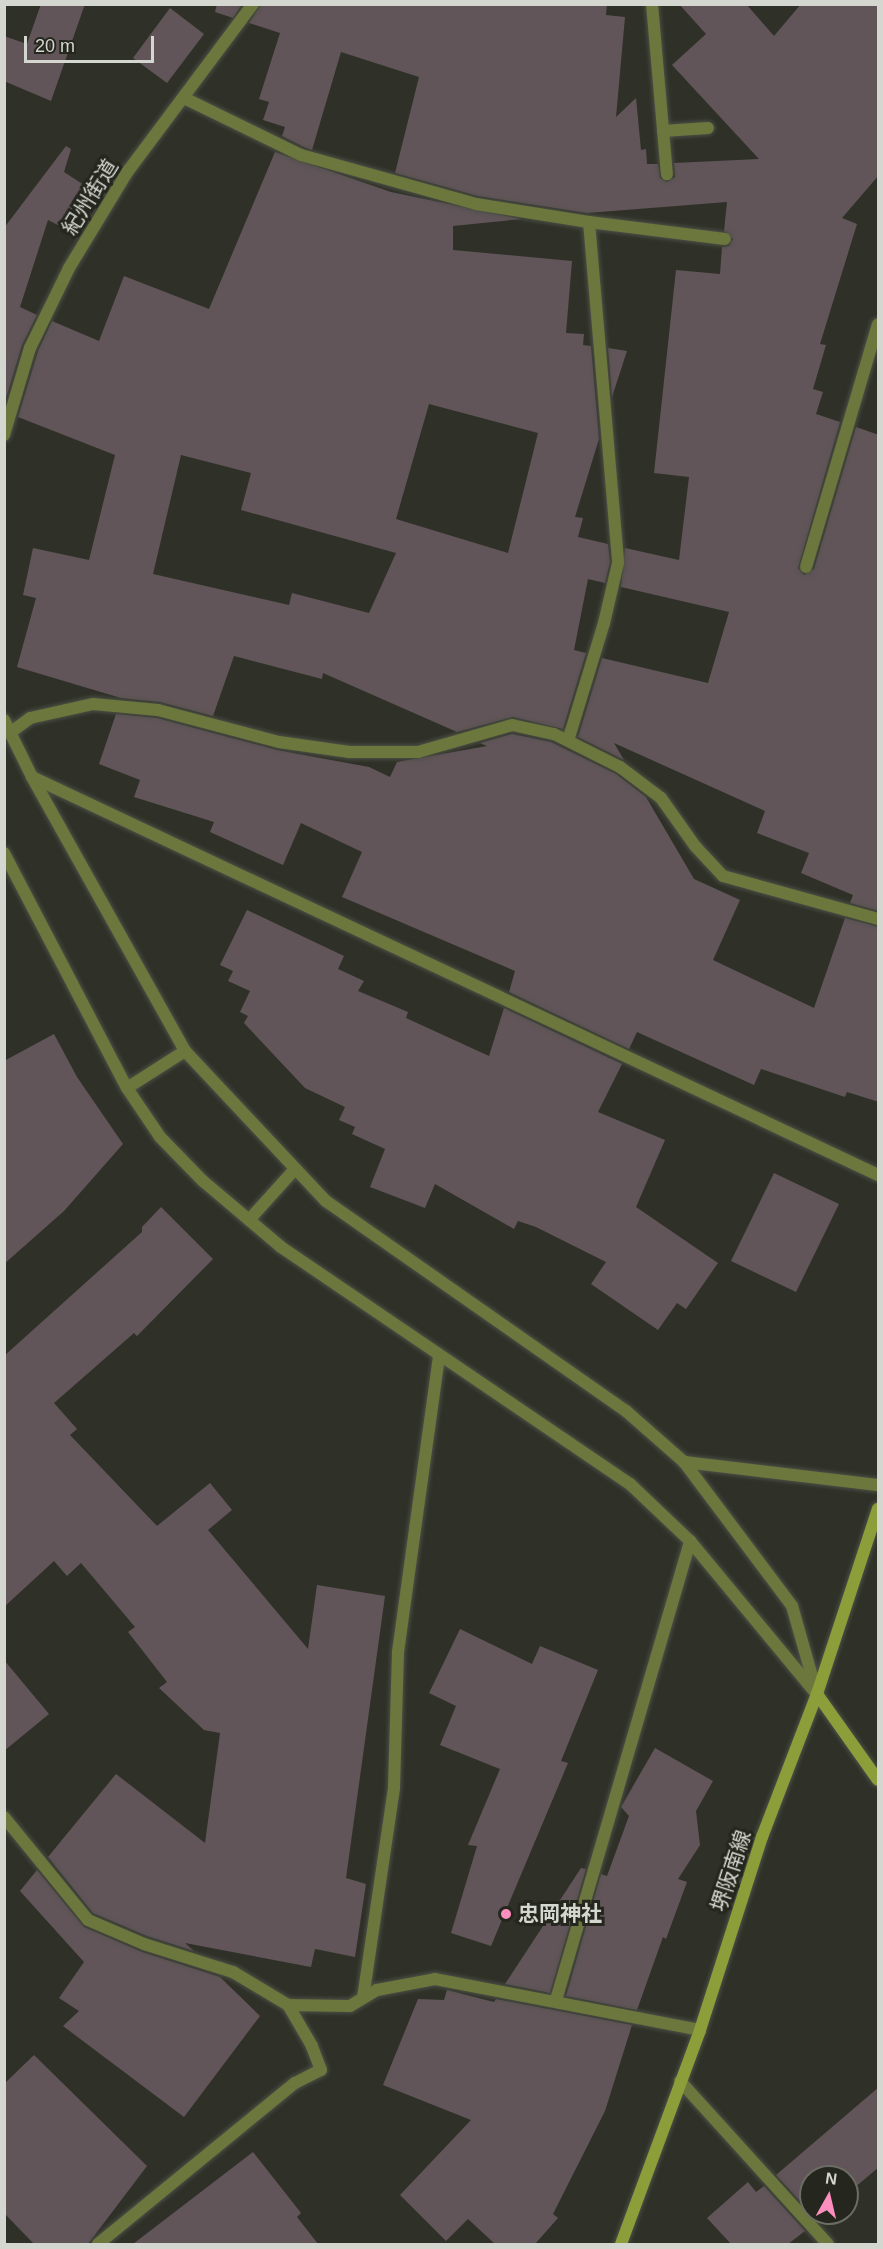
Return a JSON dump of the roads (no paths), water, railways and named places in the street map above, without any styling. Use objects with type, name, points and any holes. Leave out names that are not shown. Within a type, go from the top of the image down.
[{"type":"main road","name":"堺阪南線","points":[[621,2244],[700,2030],[762,1837],[817,1694],[879,1509]]},
{"type":"main road","points":[[817,1694],[879,1780]]},
{"type":"street","name":"紀州街道","points":[[4,435],[30,348],[69,268],[128,171],[253,4]]},
{"type":"street","points":[[652,4],[667,174]]},
{"type":"street","points":[[184,98],[302,155],[476,204],[589,222],[725,239]]},
{"type":"street","points":[[663,131],[708,128]]},
{"type":"street","points":[[568,741],[604,623],[618,563],[589,222]]},
{"type":"street","points":[[806,567],[875,350],[879,324]]},
{"type":"street","points":[[11,732],[30,718],[93,704],[158,710],[279,742],[349,752],[418,752],[512,725],[554,734],[620,767],[661,798],[695,846],[723,876],[879,919]]},
{"type":"street","points":[[4,720],[32,777],[185,1051],[294,1170],[326,1201],[626,1411],[684,1462],[792,1606],[817,1694]]},
{"type":"street","points":[[32,777],[879,1175]]},
{"type":"street","points":[[4,853],[128,1088],[160,1137],[203,1181],[281,1247],[439,1358],[630,1484],[690,1541],[817,1694]]},
{"type":"street","points":[[128,1088],[185,1051]]},
{"type":"street","points":[[249,1220],[294,1170]]},
{"type":"street","points":[[363,1998],[394,1786],[398,1652],[439,1358]]},
{"type":"street","points":[[684,1462],[879,1485]]},
{"type":"street","points":[[556,2000],[690,1541]]},
{"type":"street","points":[[4,1817],[88,1920],[144,1944],[233,1972],[288,2005],[312,2046],[321,2070],[295,2083],[98,2244]]},
{"type":"street","points":[[288,2005],[350,2006],[376,1990],[435,1979],[556,2000],[700,2030]]},
{"type":"street","points":[[680,2081],[828,2244]]},
{"type":"place","name":"忠岡神社","points":[[506,1914]]}]
